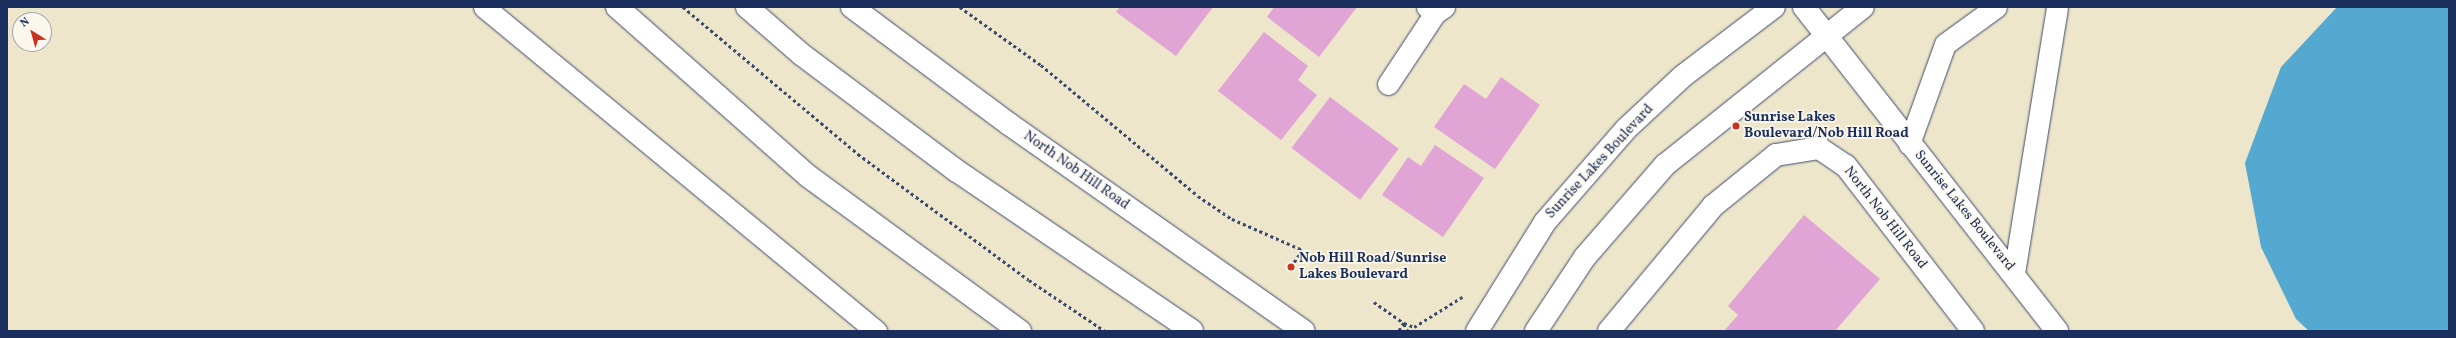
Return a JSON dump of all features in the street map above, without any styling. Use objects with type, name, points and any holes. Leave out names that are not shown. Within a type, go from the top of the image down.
[{"type":"street","points":[[617,7],[808,176],[1020,331]]},
{"type":"street","points":[[747,7],[801,54],[957,172],[1192,331]]},
{"type":"street","name":"North Nob Hill Road","points":[[852,7],[998,116],[1302,331]]},
{"type":"street","name":"Sunrise Lakes Boulevard","points":[[1477,331],[1544,222],[1626,129],[1683,76],[1774,7]]},
{"type":"street","name":"Sunrise Lakes Boulevard","points":[[1804,7],[1909,144],[2014,273],[2057,331]]},
{"type":"street","points":[[1536,331],[1585,258],[1665,165],[1863,7]]},
{"type":"street","name":"North Nob Hill Road","points":[[1609,331],[1713,206],[1776,155],[1819,148],[1846,166],[1973,331]]},
{"type":"lane","points":[[484,7],[876,331]]},
{"type":"lane","points":[[1909,144],[1945,44],[1996,7]]},
{"type":"lane","points":[[2014,273],[2057,7]]},
{"type":"lane","points":[[1388,84],[1436,9]]},
{"type":"path","points":[[683,7],[858,154],[1029,280],[1105,331]]},
{"type":"path","points":[[960,7],[1041,65],[1198,196],[1232,219],[1303,250],[1291,267]]},
{"type":"path","points":[[1374,302],[1404,323],[1414,327],[1453,306],[1468,291]]},
{"type":"path","points":[[1399,331],[1404,323]]},
{"type":"path","points":[[1404,323],[1408,331]]},
{"type":"water","points":[[2337,7],[2449,7],[2449,331],[2309,331],[2296,319],[2261,247],[2245,163],[2281,67]]},
{"type":"building","points":[[1120,7],[1213,7],[1176,56],[1116,12]]},
{"type":"building","points":[[1274,7],[1357,7],[1319,57],[1267,17]]},
{"type":"building","points":[[1264,32],[1308,66],[1298,80],[1317,95],[1281,140],[1218,91]]},
{"type":"building","points":[[1501,77],[1540,105],[1495,169],[1434,127],[1464,84],[1486,99]]},
{"type":"building","points":[[1330,97],[1399,149],[1360,200],[1291,148]]},
{"type":"building","points":[[1435,145],[1484,178],[1443,237],[1382,195],[1408,157],[1421,166]]},
{"type":"building","points":[[1804,215],[1880,279],[1835,331],[1724,331],[1738,315],[1728,306]]},
{"type":"place","name":"Sunrise Lakes Boulevard/Nob Hill Road","points":[[1736,126]]},
{"type":"place","name":"Nob Hill Road/Sunrise Lakes Boulevard","points":[[1291,267]]}]
